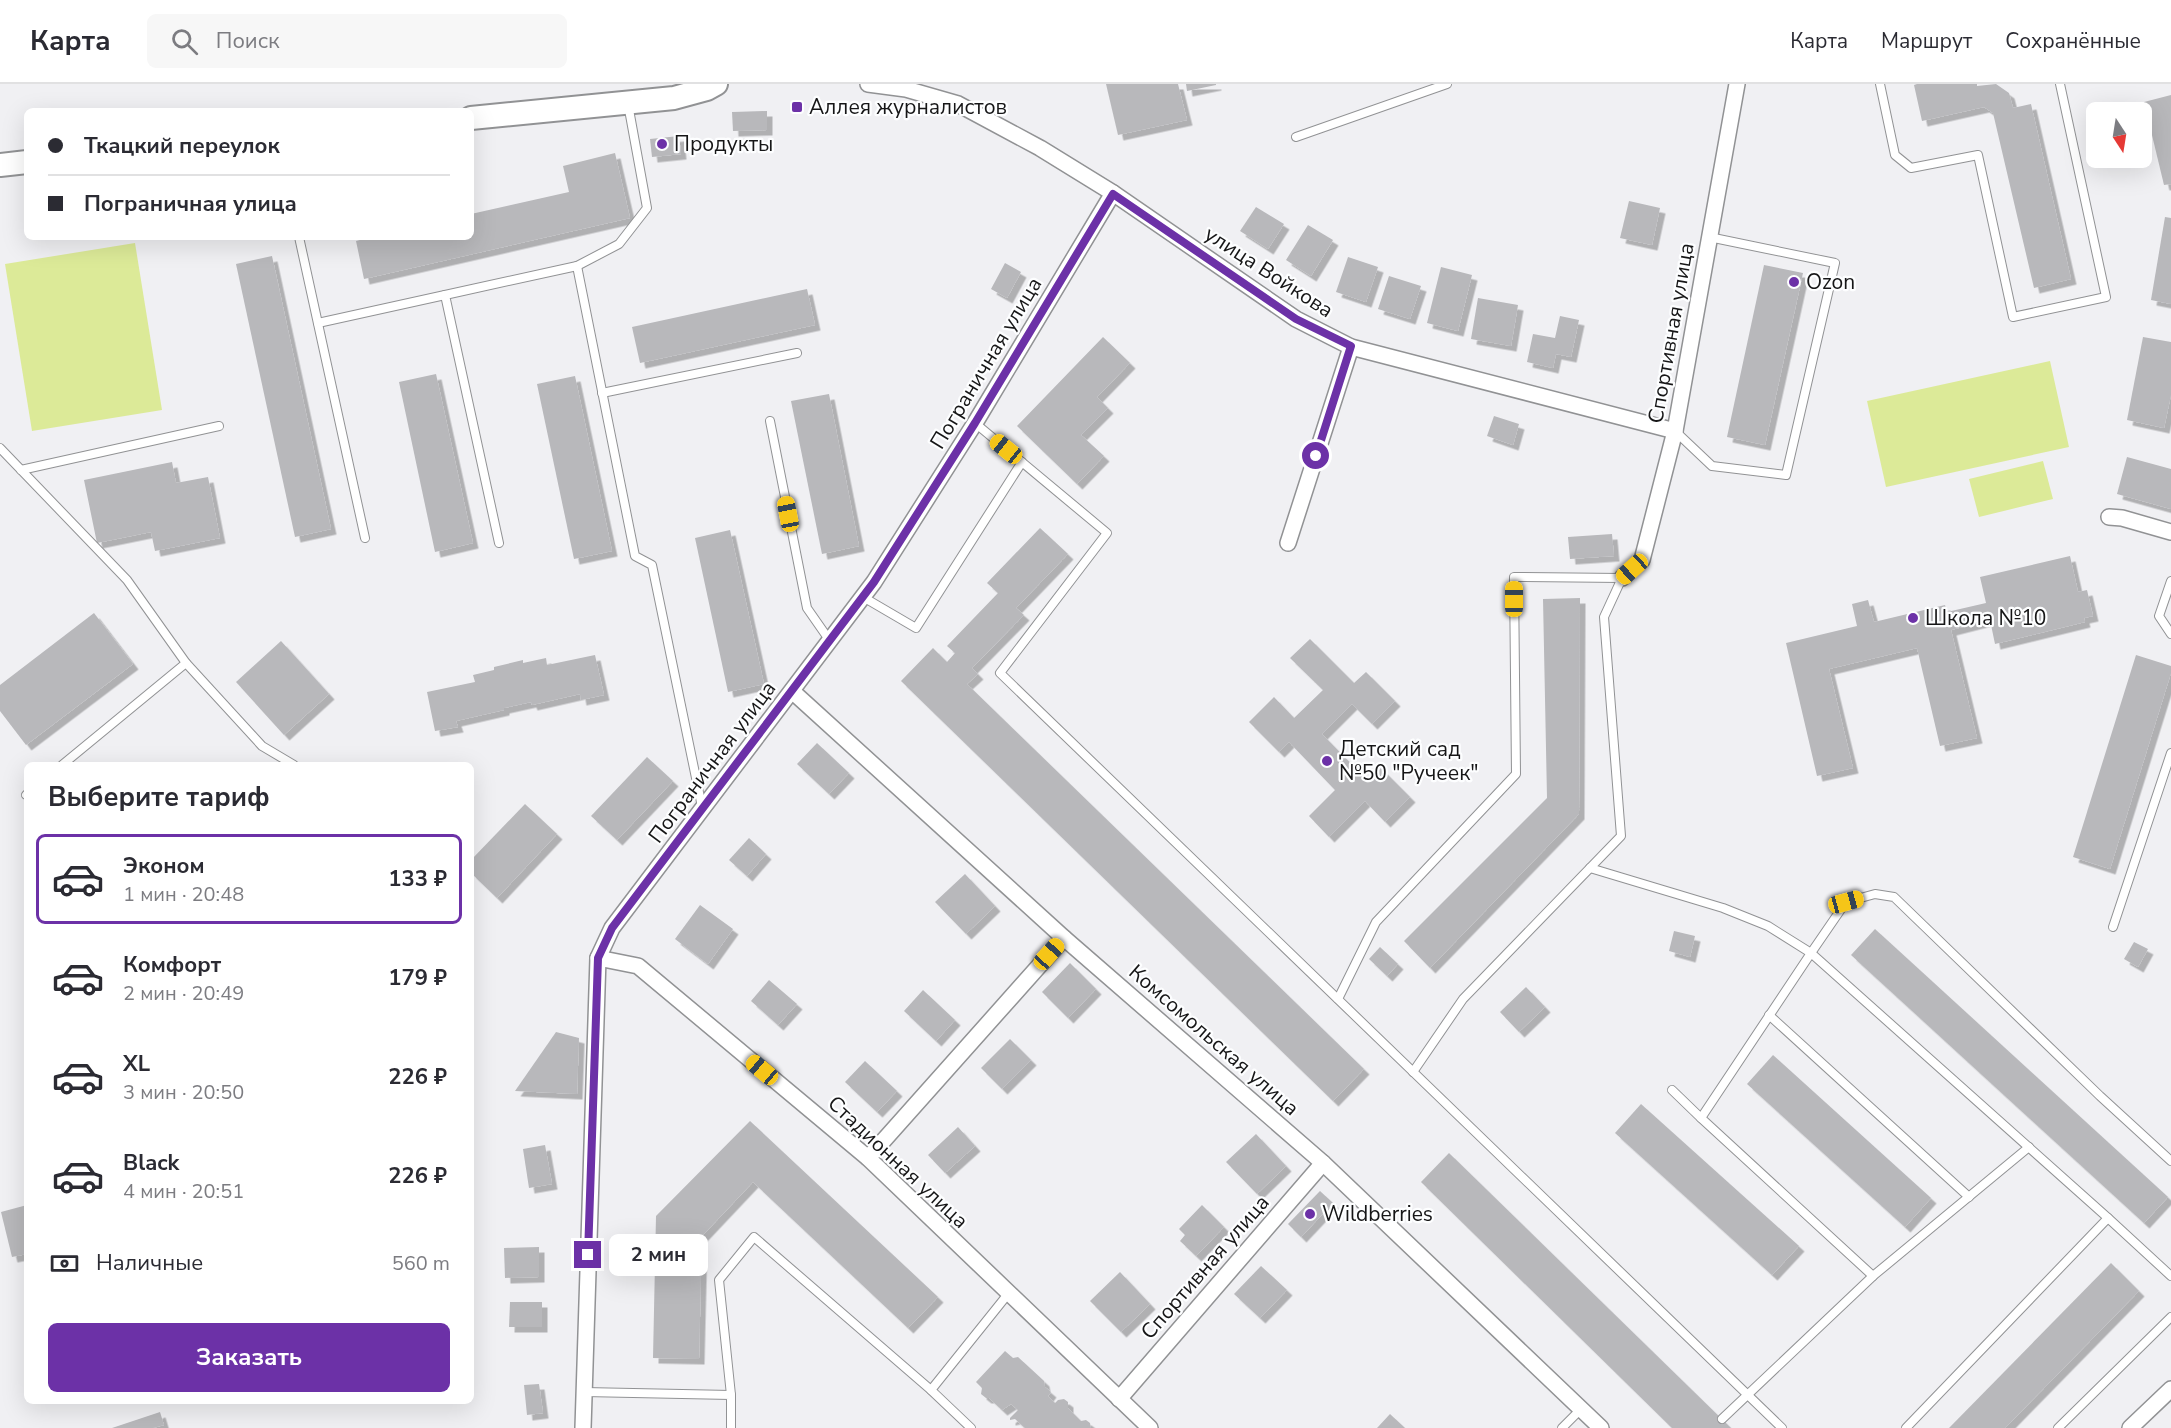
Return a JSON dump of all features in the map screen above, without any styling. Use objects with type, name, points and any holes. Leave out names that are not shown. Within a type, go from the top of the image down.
[{"type":"main road","points":[[474,118],[674,98],[707,89],[716,84]]},
{"type":"main road","points":[[0,165],[24,162]]},
{"type":"street","name":"улица Войкова","points":[[868,84],[906,89],[958,104],[1040,148],[1113,194],[1296,319],[1351,346],[1674,431]]},
{"type":"street","name":"Спортивная улица","points":[[1622,578],[1642,560],[1674,431],[1737,84]]},
{"type":"street","name":"Пограничная улица","points":[[583,1428],[598,958],[612,928],[863,597],[975,423],[1113,194]]},
{"type":"street","points":[[1288,543],[1351,346]]},
{"type":"street","points":[[2109,517],[2122,518],[2171,532]]},
{"type":"street","name":"Комсомольская улица","points":[[792,691],[1065,938],[1323,1163],[1602,1428]]},
{"type":"street","points":[[868,1158],[1065,938]]},
{"type":"street","name":"Стадионная улица","points":[[598,958],[638,966],[868,1158],[1150,1428]]},
{"type":"street","name":"Спортивная улица","points":[[1119,1399],[1323,1163]]},
{"type":"street","points":[[2130,1428],[2171,1389]]},
{"type":"lane","points":[[1296,137],[1447,84]]},
{"type":"lane","points":[[1880,84],[1895,155],[1911,168],[1978,155],[2013,317],[2106,297],[2060,84]]},
{"type":"lane","points":[[318,324],[577,266],[619,243],[647,208],[628,103]]},
{"type":"lane","points":[[1674,431],[1712,466],[1786,476],[1835,263],[1709,237]]},
{"type":"lane","points":[[300,240],[364,538]]},
{"type":"lane","points":[[577,266],[635,556],[652,565],[702,811]]},
{"type":"lane","points":[[445,295],[499,543]]},
{"type":"lane","points":[[602,393],[797,353]]},
{"type":"lane","points":[[770,421],[807,608],[830,641]]},
{"type":"lane","points":[[975,423],[1107,532],[1000,673],[1782,1428]]},
{"type":"lane","points":[[21,470],[219,426]]},
{"type":"lane","points":[[0,448],[127,580],[186,663],[262,746],[286,762]]},
{"type":"lane","points":[[863,597],[916,628],[1022,462]]},
{"type":"lane","points":[[1338,999],[1376,922],[1516,774],[1514,577],[1622,578],[1604,617],[1621,836],[1463,999],[1413,1072]]},
{"type":"lane","points":[[2171,581],[2159,616],[2171,634]]},
{"type":"lane","points":[[66,762],[186,663]]},
{"type":"lane","points":[[2113,927],[2171,753]]},
{"type":"lane","points":[[1590,868],[1723,908],[1768,926],[1810,953],[2171,1276]]},
{"type":"lane","points":[[1701,1118],[1846,902],[1875,894],[1894,897],[2100,1096],[2171,1161]]},
{"type":"lane","points":[[1769,1015],[1968,1197]]},
{"type":"lane","points":[[1672,1090],[1873,1276]]},
{"type":"lane","points":[[1722,1419],[1873,1276],[2029,1147]]},
{"type":"lane","points":[[1906,1428],[2108,1218]]},
{"type":"lane","points":[[731,1428],[731,1395],[718,1280],[754,1237],[931,1390],[971,1428]]},
{"type":"lane","points":[[931,1390],[1008,1294]]},
{"type":"lane","points":[[2058,1428],[2171,1317]]},
{"type":"lane","points":[[584,1392],[731,1395]]},
{"type":"lane","points":[[1562,1428],[1582,1408]]},
{"type":"green space","points":[[135,243],[162,410],[32,431],[5,264]]},
{"type":"green space","points":[[2050,361],[2069,447],[1886,487],[1867,401]]},
{"type":"green space","points":[[2043,461],[2053,499],[1979,517],[1969,479]]},
{"type":"building","points":[[1106,84],[1178,84],[1187,120],[1118,135]]},
{"type":"building","points":[[1186,84],[1216,84],[1216,85],[1187,91]]},
{"type":"building","points":[[1977,84],[1977,86],[1996,84],[2009,93],[2013,108],[2031,104],[2071,279],[2034,288],[1993,113],[1984,107],[1922,121],[1914,85]]},
{"type":"building","points":[[2171,95],[2171,184],[2164,185],[2152,135],[2152,102],[2144,102]]},
{"type":"building","points":[[767,111],[767,130],[733,131],[732,112]]},
{"type":"building","points":[[679,136],[681,154],[652,157],[650,139]]},
{"type":"building","points":[[615,153],[630,218],[364,279],[356,241],[474,240],[474,213],[569,192],[563,166]]},
{"type":"building","points":[[1629,201],[1660,208],[1652,245],[1620,238]]},
{"type":"building","points":[[1256,207],[1284,224],[1268,249],[1240,231]]},
{"type":"building","points":[[2165,217],[2171,218],[2171,304],[2151,300]]},
{"type":"building","points":[[1308,225],[1333,240],[1311,276],[1286,260]]},
{"type":"building","points":[[272,256],[331,529],[295,537],[236,264]]},
{"type":"building","points":[[1348,257],[1378,267],[1366,302],[1336,292]]},
{"type":"building","points":[[1005,263],[1021,272],[1007,298],[991,289]]},
{"type":"building","points":[[1764,265],[1803,273],[1765,445],[1727,437]]},
{"type":"building","points":[[1441,267],[1472,275],[1458,331],[1427,323]]},
{"type":"building","points":[[1389,276],[1421,286],[1410,319],[1378,309]]},
{"type":"building","points":[[807,289],[815,325],[640,363],[632,327]]},
{"type":"building","points":[[1478,298],[1518,305],[1511,346],[1471,339]]},
{"type":"building","points":[[1560,316],[1579,320],[1571,357],[1556,354],[1553,368],[1527,362],[1533,334],[1555,338]]},
{"type":"building","points":[[1103,337],[1130,363],[1097,397],[1108,408],[1081,435],[1104,456],[1077,484],[1017,426]]},
{"type":"building","points":[[2143,337],[2171,342],[2171,395],[2164,428],[2127,420]]},
{"type":"building","points":[[436,374],[473,543],[435,552],[399,382]]},
{"type":"building","points":[[575,376],[612,551],[574,559],[537,384]]},
{"type":"building","points":[[829,394],[859,546],[822,554],[791,401]]},
{"type":"building","points":[[1494,416],[1519,424],[1513,445],[1487,436]]},
{"type":"building","points":[[2127,457],[2171,469],[2171,509],[2117,494]]},
{"type":"building","points":[[172,462],[176,483],[208,477],[220,538],[155,551],[151,532],[97,543],[84,480]]},
{"type":"building","points":[[1040,528],[1068,554],[1016,608],[1024,615],[972,668],[978,674],[967,684],[1364,1069],[1333,1101],[901,681],[933,648],[947,662],[955,653],[947,646],[998,593],[987,583]]},
{"type":"building","points":[[730,530],[764,684],[728,692],[695,538]]},
{"type":"building","points":[[1612,534],[1614,556],[1570,559],[1568,537]]},
{"type":"building","points":[[2070,556],[2078,592],[2087,590],[2093,616],[2084,618],[2085,622],[1995,644],[1990,620],[1951,630],[1977,738],[1940,746],[1917,648],[1829,669],[1853,768],[1817,776],[1786,643],[1857,626],[1852,604],[1868,600],[1874,622],[1945,605],[1947,612],[1986,603],[1980,577]]},
{"type":"building","points":[[1580,598],[1579,814],[1430,968],[1404,941],[1547,798],[1543,599]]},
{"type":"building","points":[[94,613],[133,664],[26,745],[0,711],[0,685]]},
{"type":"building","points":[[1310,639],[1354,683],[1366,672],[1395,701],[1372,724],[1352,704],[1322,734],[1368,781],[1381,768],[1410,797],[1385,822],[1365,801],[1329,837],[1309,816],[1335,790],[1289,742],[1279,752],[1249,722],[1274,697],[1294,718],[1323,690],[1290,658]]},
{"type":"building","points":[[281,641],[329,694],[284,735],[236,682]]},
{"type":"building","points":[[595,655],[604,695],[581,700],[580,694],[532,705],[531,702],[456,721],[458,727],[435,731],[427,692],[475,682],[473,675],[523,660],[523,663],[546,658],[547,665]]},
{"type":"building","points":[[2136,655],[2171,666],[2171,673],[2110,869],[2073,857]]},
{"type":"building","points":[[817,743],[849,773],[829,794],[797,764]]},
{"type":"building","points":[[647,757],[673,781],[617,840],[591,816]]},
{"type":"building","points":[[525,804],[557,834],[497,898],[474,876],[474,857]]},
{"type":"building","points":[[749,838],[766,854],[747,876],[729,860]]},
{"type":"building","points":[[965,874],[995,906],[966,934],[935,902]]},
{"type":"building","points":[[700,905],[733,929],[708,964],[675,939]]},
{"type":"building","points":[[1875,929],[2168,1197],[2144,1223],[1851,955]]},
{"type":"building","points":[[1674,931],[1695,936],[1690,957],[1669,951]]},
{"type":"building","points":[[2134,942],[2148,949],[2138,967],[2124,959]]},
{"type":"building","points":[[1380,947],[1398,964],[1387,976],[1369,959]]},
{"type":"building","points":[[1070,963],[1096,989],[1068,1018],[1042,992]]},
{"type":"building","points":[[769,980],[797,1004],[778,1025],[751,1001]]},
{"type":"building","points":[[1526,987],[1545,1007],[1519,1032],[1500,1012]]},
{"type":"building","points":[[923,990],[955,1020],[936,1041],[904,1011]]},
{"type":"building","points":[[556,1032],[579,1038],[577,1094],[515,1091]]},
{"type":"building","points":[[1010,1039],[1031,1060],[1002,1089],[981,1068]]},
{"type":"building","points":[[1773,1055],[1931,1198],[1905,1227],[1747,1084]]},
{"type":"building","points":[[865,1061],[897,1091],[877,1112],[845,1082]]},
{"type":"building","points":[[1641,1104],[1799,1246],[1772,1275],[1615,1133]]},
{"type":"building","points":[[750,1121],[938,1297],[908,1328],[753,1182],[702,1236],[699,1359],[653,1358],[656,1216]]},
{"type":"building","points":[[958,1127],[975,1146],[945,1173],[928,1155]]},
{"type":"building","points":[[1256,1134],[1286,1166],[1257,1194],[1226,1162]]},
{"type":"building","points":[[545,1145],[552,1184],[529,1188],[523,1149]]},
{"type":"building","points":[[1449,1153],[1731,1428],[1672,1428],[1421,1182]]},
{"type":"building","name":"Wildberries","points":[[1320,1191],[1333,1203],[1301,1237],[1288,1224]]},
{"type":"building","points":[[1202,1205],[1224,1227],[1196,1256],[1180,1241],[1185,1235],[1179,1229]]},
{"type":"building","points":[[24,1206],[24,1255],[12,1257],[1,1212]]},
{"type":"building","points":[[539,1247],[539,1277],[505,1278],[504,1248]]},
{"type":"building","points":[[2111,1263],[2139,1291],[2005,1428],[1949,1428]]},
{"type":"building","points":[[1261,1266],[1287,1290],[1260,1318],[1234,1294]]},
{"type":"building","points":[[1120,1272],[1150,1304],[1121,1332],[1090,1301]]},
{"type":"building","points":[[510,1302],[542,1302],[542,1327],[509,1327]]},
{"type":"building","points":[[1005,1351],[1013,1358],[1018,1357],[1044,1381],[1045,1387],[1051,1392],[1048,1396],[1055,1403],[1064,1399],[1068,1402],[1068,1408],[1081,1421],[1086,1420],[1090,1423],[1091,1428],[1025,1428],[1015,1419],[1010,1420],[1018,1410],[1011,1404],[1002,1410],[981,1394],[982,1388],[976,1382]]},
{"type":"building","points":[[539,1384],[543,1413],[527,1415],[524,1385]]},
{"type":"building","points":[[160,1412],[164,1425],[153,1428],[112,1428]]},
{"type":"building","points":[[1390,1414],[1405,1428],[1377,1428]]},
{"type":"place","name":"Аллея журналистов","points":[[797,107]]},
{"type":"place","name":"Продукты","points":[[662,144]]},
{"type":"place","name":"Ozon","points":[[1794,282]]},
{"type":"place","name":"Школа №10","points":[[1913,618]]},
{"type":"place","name":"Детский сад №50 \"Ручеек\"","points":[[1327,761]]},
{"type":"place","name":"Wildberries","points":[[1310,1214]]},
{"type":"route","points":[[588,1255],[598,958],[612,928],[874,582],[975,423],[1113,194],[1296,319],[1351,346],[1316,456]]}]
